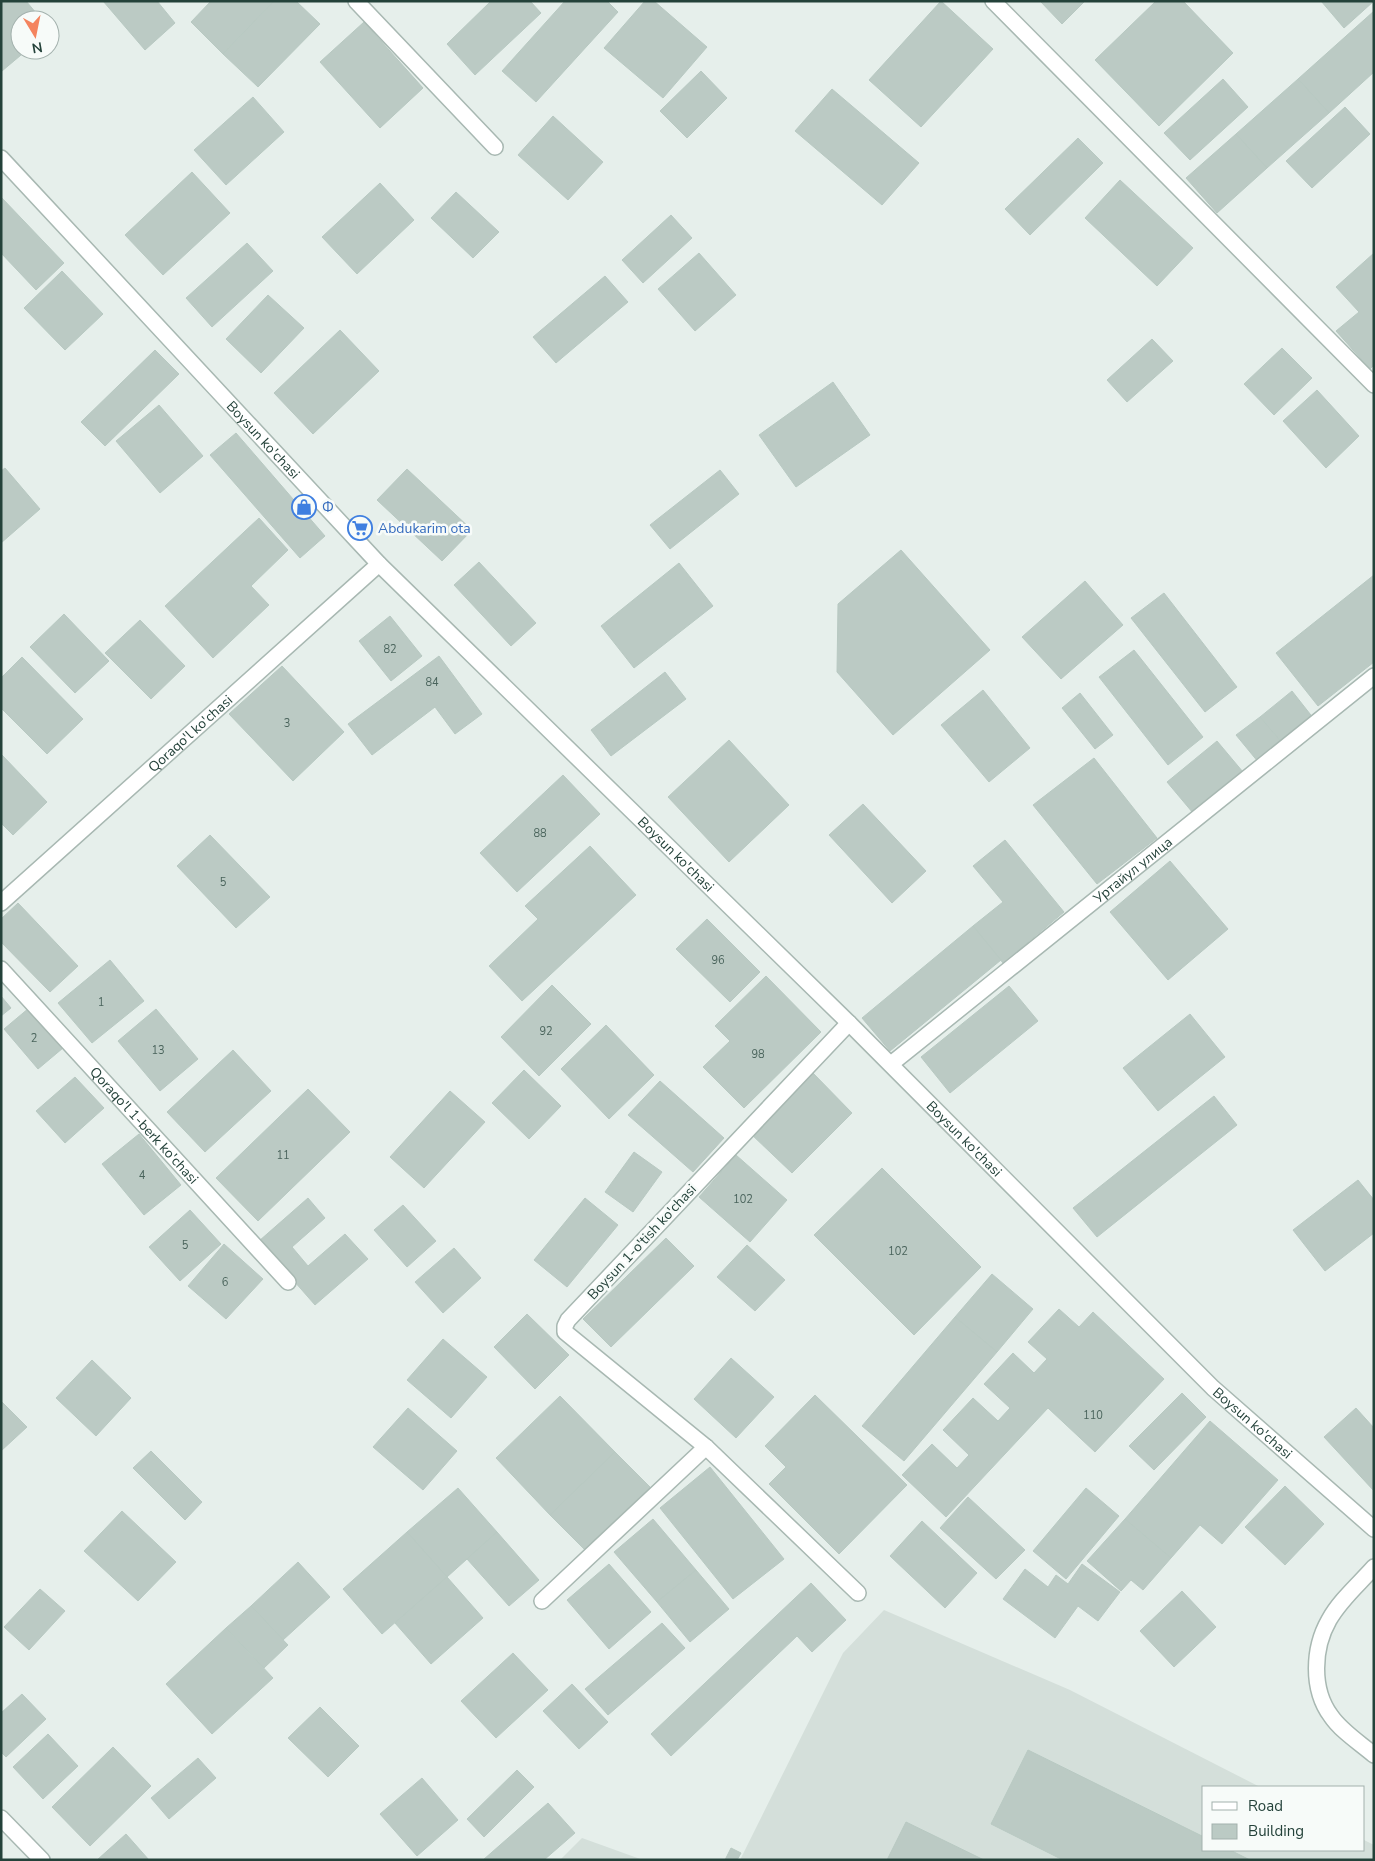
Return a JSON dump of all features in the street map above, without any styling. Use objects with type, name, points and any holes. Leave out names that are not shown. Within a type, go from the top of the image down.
[{"type":"street","points":[[356,1],[495,147]]},
{"type":"street","points":[[993,1],[1374,386]]},
{"type":"street","name":"Boysun ko'chasi","points":[[1,158],[378,564],[849,1023],[1213,1388],[1374,1528]]},
{"type":"street","name":"Qoraqo'l ko'chasi","points":[[1,903],[378,564]]},
{"type":"street","name":"Уртайул улица","points":[[890,1064],[1374,676]]},
{"type":"street","name":"Qoraqo'l 1-berk ko'chasi","points":[[1,969],[288,1282]]},
{"type":"street","name":"Boysun 1-o'tish ko'chasi","points":[[849,1023],[568,1320],[565,1332],[706,1447],[858,1593]]},
{"type":"street","points":[[542,1601],[706,1447]]},
{"type":"street","points":[[1374,1567],[1338,1607],[1329,1620],[1322,1635],[1317,1668],[1318,1685],[1330,1716],[1374,1755]]},
{"type":"street","points":[[1,1818],[42,1860]]},
{"type":"shaded area","points":[[884,1610],[1070,1690],[1258,1786],[1202,1786],[1202,1851],[1365,1851],[1365,1840],[1374,1845],[1374,1860],[740,1860],[843,1653]]},
{"type":"shaded area","points":[[582,1838],[643,1860],[560,1860]]},
{"type":"building","points":[[1,1],[26,1],[34,10],[10,10],[10,60],[15,60],[2,71]]},
{"type":"building","points":[[103,1],[157,1],[175,23],[145,50]]},
{"type":"building","points":[[211,1],[274,1],[223,54],[191,22]]},
{"type":"building","points":[[274,1],[296,1],[320,24],[258,87],[223,54]]},
{"type":"building","points":[[491,1],[530,1],[541,13],[475,75],[447,44]]},
{"type":"building","points":[[565,1],[607,1],[618,12],[536,102],[502,71]]},
{"type":"building","points":[[645,1],[654,1],[707,47],[663,98],[604,48]]},
{"type":"building","points":[[941,1],[993,49],[921,127],[869,80]]},
{"type":"building","points":[[1040,1],[1085,1],[1062,24]]},
{"type":"building","points":[[1156,1],[1183,1],[1233,53],[1159,126],[1095,60]]},
{"type":"building","points":[[1321,1],[1374,1],[1344,28]]},
{"type":"building","points":[[1374,11],[1374,72],[1329,113],[1298,79]]},
{"type":"building","points":[[364,22],[423,88],[380,128],[320,62]]},
{"type":"building","points":[[701,71],[727,98],[687,138],[660,111]]},
{"type":"building","points":[[1223,79],[1248,107],[1190,160],[1164,133]]},
{"type":"building","points":[[1298,79],[1329,113],[1267,168],[1236,134]]},
{"type":"building","points":[[832,89],[919,163],[882,205],[795,131]]},
{"type":"building","points":[[253,97],[284,132],[226,185],[194,150]]},
{"type":"building","points":[[1345,107],[1370,134],[1312,188],[1286,161]]},
{"type":"building","points":[[553,116],[603,162],[568,200],[518,155]]},
{"type":"building","points":[[1236,134],[1267,168],[1217,213],[1186,178]]},
{"type":"building","points":[[1078,138],[1103,163],[1030,235],[1005,209]]},
{"type":"building","points":[[192,172],[230,213],[163,275],[125,235]]},
{"type":"building","points":[[1120,180],[1193,248],[1157,286],[1085,218]]},
{"type":"building","points":[[380,183],[414,220],[357,274],[322,237]]},
{"type":"building","points":[[456,192],[499,232],[473,258],[431,218]]},
{"type":"building","points":[[1,197],[64,263],[36,290],[1,253]]},
{"type":"building","points":[[671,215],[692,238],[643,283],[622,260]]},
{"type":"building","points":[[247,243],[273,271],[212,327],[186,298]]},
{"type":"building","points":[[699,253],[736,295],[695,331],[658,289]]},
{"type":"building","points":[[1374,253],[1374,365],[1370,369],[1336,331],[1359,312],[1336,287]]},
{"type":"building","points":[[62,271],[103,314],[65,350],[24,308]]},
{"type":"building","points":[[605,276],[628,302],[556,363],[533,337]]},
{"type":"building","points":[[268,295],[304,328],[261,373],[226,339]]},
{"type":"building","points":[[340,330],[379,371],[313,434],[274,393]]},
{"type":"building","points":[[1152,339],[1173,361],[1127,402],[1107,380]]},
{"type":"building","points":[[1282,348],[1312,378],[1274,415],[1244,384]]},
{"type":"building","points":[[155,350],[179,374],[105,446],[81,422]]},
{"type":"building","points":[[833,382],[870,435],[796,487],[759,435]]},
{"type":"building","points":[[1317,390],[1359,436],[1326,468],[1283,421]]},
{"type":"building","points":[[159,405],[203,456],[160,493],[116,441]]},
{"type":"building","points":[[236,433],[325,536],[300,558],[210,455]]},
{"type":"building","points":[[5,468],[40,509],[1,543],[1,471]]},
{"type":"building","points":[[407,469],[472,530],[442,561],[377,500]]},
{"type":"building","points":[[720,470],[739,494],[670,549],[650,525]]},
{"type":"building","points":[[259,518],[288,550],[251,586],[269,605],[213,658],[165,606]]},
{"type":"building","points":[[901,550],[990,650],[893,735],[837,672],[838,604]]},
{"type":"building","points":[[479,562],[536,623],[511,646],[454,585]]},
{"type":"building","points":[[679,563],[713,606],[634,668],[601,626]]},
{"type":"building","points":[[1374,575],[1374,662],[1318,706],[1276,653]]},
{"type":"building","points":[[1085,581],[1123,625],[1061,679],[1022,637]]},
{"type":"building","points":[[1164,593],[1237,687],[1205,712],[1131,618]]},
{"type":"building","points":[[64,614],[109,661],[75,693],[30,647]]},
{"type":"building","points":[[390,616],[422,656],[391,681],[359,641]]},
{"type":"building","points":[[140,620],[185,666],[151,699],[105,653]]},
{"type":"building","points":[[1134,650],[1203,737],[1168,765],[1099,677]]},
{"type":"building","points":[[439,656],[482,714],[455,734],[435,707],[372,755],[348,724]]},
{"type":"building","points":[[22,657],[83,719],[47,754],[1,708],[1,678]]},
{"type":"building","points":[[282,666],[344,732],[293,781],[229,714]]},
{"type":"building","points":[[665,672],[686,699],[611,756],[591,730]]},
{"type":"building","points":[[983,690],[1030,748],[989,782],[941,725]]},
{"type":"building","points":[[1292,691],[1314,719],[1283,744],[1260,717]]},
{"type":"building","points":[[1080,693],[1113,735],[1095,749],[1062,708]]},
{"type":"building","points":[[1260,717],[1283,744],[1259,763],[1236,735]]},
{"type":"building","points":[[729,740],[789,805],[729,862],[668,797]]},
{"type":"building","points":[[1217,741],[1243,772],[1193,813],[1167,782]]},
{"type":"building","points":[[2,755],[47,802],[13,835],[1,823]]},
{"type":"building","points":[[1094,758],[1157,838],[1097,884],[1033,805]]},
{"type":"building","points":[[563,775],[600,814],[517,892],[480,853]]},
{"type":"building","points":[[863,804],[926,871],[892,903],[829,835]]},
{"type":"building","points":[[210,835],[270,897],[236,928],[177,866]]},
{"type":"building","points":[[1005,840],[1064,912],[1003,963],[973,926],[1003,902],[973,866]]},
{"type":"building","points":[[590,846],[636,895],[522,1001],[489,966],[538,919],[525,906]]},
{"type":"building","points":[[1170,861],[1228,929],[1168,980],[1110,912]]},
{"type":"building","points":[[18,903],[78,966],[50,992],[1,942],[1,919]]},
{"type":"building","points":[[707,919],[760,972],[730,1002],[676,949]]},
{"type":"building","points":[[973,926],[1001,960],[890,1051],[862,1018]]},
{"type":"building","points":[[110,960],[144,1001],[92,1043],[58,1003]]},
{"type":"building","points":[[766,976],[821,1032],[744,1108],[703,1067],[730,1041],[715,1026]]},
{"type":"building","points":[[552,985],[591,1024],[539,1076],[501,1037]]},
{"type":"building","points":[[1009,986],[1038,1021],[950,1093],[921,1057]]},
{"type":"building","points":[[1,996],[11,1008],[1,1016]]},
{"type":"building","points":[[29,1008],[63,1048],[38,1069],[4,1029]]},
{"type":"building","points":[[156,1009],[198,1059],[160,1091],[118,1041]]},
{"type":"building","points":[[1190,1014],[1225,1057],[1158,1111],[1123,1068]]},
{"type":"building","points":[[606,1025],[654,1075],[609,1119],[561,1069]]},
{"type":"building","points":[[233,1050],[271,1091],[205,1152],[167,1112]]},
{"type":"building","points":[[524,1070],[561,1106],[529,1139],[492,1103]]},
{"type":"building","points":[[812,1072],[852,1113],[792,1173],[751,1134]]},
{"type":"building","points":[[75,1077],[104,1108],[65,1143],[36,1111]]},
{"type":"building","points":[[660,1081],[724,1138],[693,1172],[628,1115]]},
{"type":"building","points":[[308,1089],[350,1132],[258,1221],[216,1178]]},
{"type":"building","points":[[450,1091],[485,1122],[424,1188],[390,1157]]},
{"type":"building","points":[[1214,1096],[1237,1125],[1097,1237],[1073,1208]]},
{"type":"building","points":[[139,1134],[181,1185],[144,1215],[102,1164]]},
{"type":"building","points":[[634,1152],[662,1172],[633,1212],[605,1192]]},
{"type":"building","points":[[736,1155],[787,1200],[750,1242],[699,1197]]},
{"type":"building","points":[[882,1168],[981,1267],[914,1335],[814,1235]]},
{"type":"building","points":[[1358,1180],[1374,1200],[1374,1233],[1325,1271],[1293,1230]]},
{"type":"building","points":[[308,1198],[325,1218],[292,1247],[308,1266],[345,1234],[368,1259],[315,1305],[259,1241]]},
{"type":"building","points":[[585,1198],[618,1225],[567,1287],[534,1260]]},
{"type":"building","points":[[403,1205],[436,1241],[407,1267],[374,1230]]},
{"type":"building","points":[[190,1210],[221,1244],[180,1281],[149,1247]]},
{"type":"building","points":[[666,1238],[694,1266],[611,1347],[583,1319]]},
{"type":"building","points":[[224,1244],[263,1279],[226,1319],[188,1286]]},
{"type":"building","points":[[747,1245],[785,1280],[755,1311],[717,1277]]},
{"type":"building","points":[[454,1248],[481,1278],[443,1313],[415,1282]]},
{"type":"building","points":[[992,1274],[1033,1309],[997,1352],[955,1317]]},
{"type":"building","points":[[1059,1309],[1079,1327],[1093,1312],[1164,1379],[1095,1452],[1048,1408],[946,1517],[902,1475],[932,1444],[957,1468],[969,1455],[943,1430],[973,1398],[998,1421],[1010,1408],[984,1384],[1013,1353],[1034,1373],[1047,1359],[1028,1342]]},
{"type":"building","points":[[527,1314],[569,1355],[535,1389],[494,1347]]},
{"type":"building","points":[[955,1317],[997,1352],[904,1461],[862,1426]]},
{"type":"building","points":[[443,1339],[487,1377],[451,1418],[407,1380]]},
{"type":"building","points":[[731,1358],[774,1397],[736,1438],[694,1399]]},
{"type":"building","points":[[92,1360],[131,1398],[96,1436],[56,1398]]},
{"type":"building","points":[[1182,1393],[1206,1417],[1154,1470],[1129,1446]]},
{"type":"building","points":[[815,1395],[907,1485],[839,1554],[769,1484],[786,1467],[765,1446]]},
{"type":"building","points":[[560,1396],[615,1452],[550,1515],[496,1458]]},
{"type":"building","points":[[1,1401],[27,1427],[1,1451]]},
{"type":"building","points":[[408,1408],[457,1451],[423,1490],[373,1447]]},
{"type":"building","points":[[1356,1408],[1374,1428],[1374,1491],[1324,1437]]},
{"type":"building","points":[[1210,1421],[1278,1480],[1222,1544],[1200,1525],[1171,1558],[1125,1519]]},
{"type":"building","points":[[151,1451],[202,1502],[185,1520],[133,1468]]},
{"type":"building","points":[[615,1452],[652,1489],[587,1552],[550,1515]]},
{"type":"building","points":[[710,1467],[784,1559],[733,1599],[660,1508]]},
{"type":"building","points":[[1285,1486],[1324,1524],[1285,1565],[1245,1527]]},
{"type":"building","points":[[458,1488],[497,1532],[447,1577],[407,1532]]},
{"type":"building","points":[[1086,1488],[1119,1516],[1066,1579],[1033,1551]]},
{"type":"building","points":[[968,1497],[1025,1550],[996,1579],[940,1528]]},
{"type":"building","points":[[122,1511],[176,1562],[138,1601],[84,1551]]},
{"type":"building","points":[[653,1519],[696,1570],[657,1602],[614,1552]]},
{"type":"building","points":[[1125,1519],[1171,1558],[1143,1590],[1131,1580],[1121,1591],[1087,1561]]},
{"type":"building","points":[[922,1521],[977,1573],[945,1608],[890,1556]]},
{"type":"building","points":[[407,1532],[447,1577],[382,1634],[343,1589]]},
{"type":"building","points":[[497,1532],[539,1580],[509,1606],[467,1559]]},
{"type":"building","points":[[298,1562],[330,1597],[283,1640],[251,1606]]},
{"type":"building","points":[[609,1564],[651,1612],[609,1649],[567,1600]]},
{"type":"building","points":[[1082,1564],[1120,1592],[1098,1621],[1078,1606],[1055,1638],[1003,1599],[1025,1569],[1048,1587],[1056,1575],[1068,1584]]},
{"type":"building","points":[[696,1570],[729,1609],[690,1642],[657,1602]]},
{"type":"building","points":[[447,1577],[483,1618],[431,1664],[395,1623]]},
{"type":"building","points":[[811,1583],[846,1620],[812,1652],[797,1636],[671,1756],[651,1734]]},
{"type":"building","points":[[40,1589],[65,1611],[29,1650],[4,1627]]},
{"type":"building","points":[[1182,1591],[1216,1627],[1174,1667],[1140,1631]]},
{"type":"building","points":[[251,1606],[288,1645],[264,1668],[226,1628]]},
{"type":"building","points":[[662,1623],[685,1648],[608,1715],[585,1689]]},
{"type":"building","points":[[226,1628],[273,1678],[212,1734],[166,1684]]},
{"type":"building","points":[[513,1653],[548,1690],[496,1738],[461,1701]]},
{"type":"building","points":[[572,1684],[608,1722],[579,1749],[543,1711]]},
{"type":"building","points":[[22,1694],[46,1719],[6,1757],[1,1752],[1,1713]]},
{"type":"building","points":[[320,1707],[359,1746],[328,1777],[288,1738]]},
{"type":"building","points":[[48,1734],[78,1766],[43,1799],[13,1767]]},
{"type":"building","points":[[113,1747],[151,1786],[90,1846],[52,1807]]},
{"type":"building","points":[[1028,1750],[1202,1836],[1202,1851],[1232,1851],[1250,1860],[1063,1860],[991,1824]]},
{"type":"building","points":[[198,1758],[216,1778],[169,1819],[151,1798]]},
{"type":"building","points":[[517,1770],[534,1787],[484,1837],[467,1819]]},
{"type":"building","points":[[422,1778],[458,1820],[417,1856],[380,1814]]},
{"type":"building","points":[[548,1803],[575,1833],[544,1860],[483,1860]]},
{"type":"building","points":[[906,1822],[984,1860],[887,1860]]},
{"type":"building","points":[[126,1834],[149,1860],[97,1860]]},
{"type":"building","points":[[731,1848],[741,1853],[737,1860],[725,1860]]},
{"type":"place","name":"Ф","points":[[304,507]]},
{"type":"place","name":"Abdukarim ota","points":[[360,528]]}]
